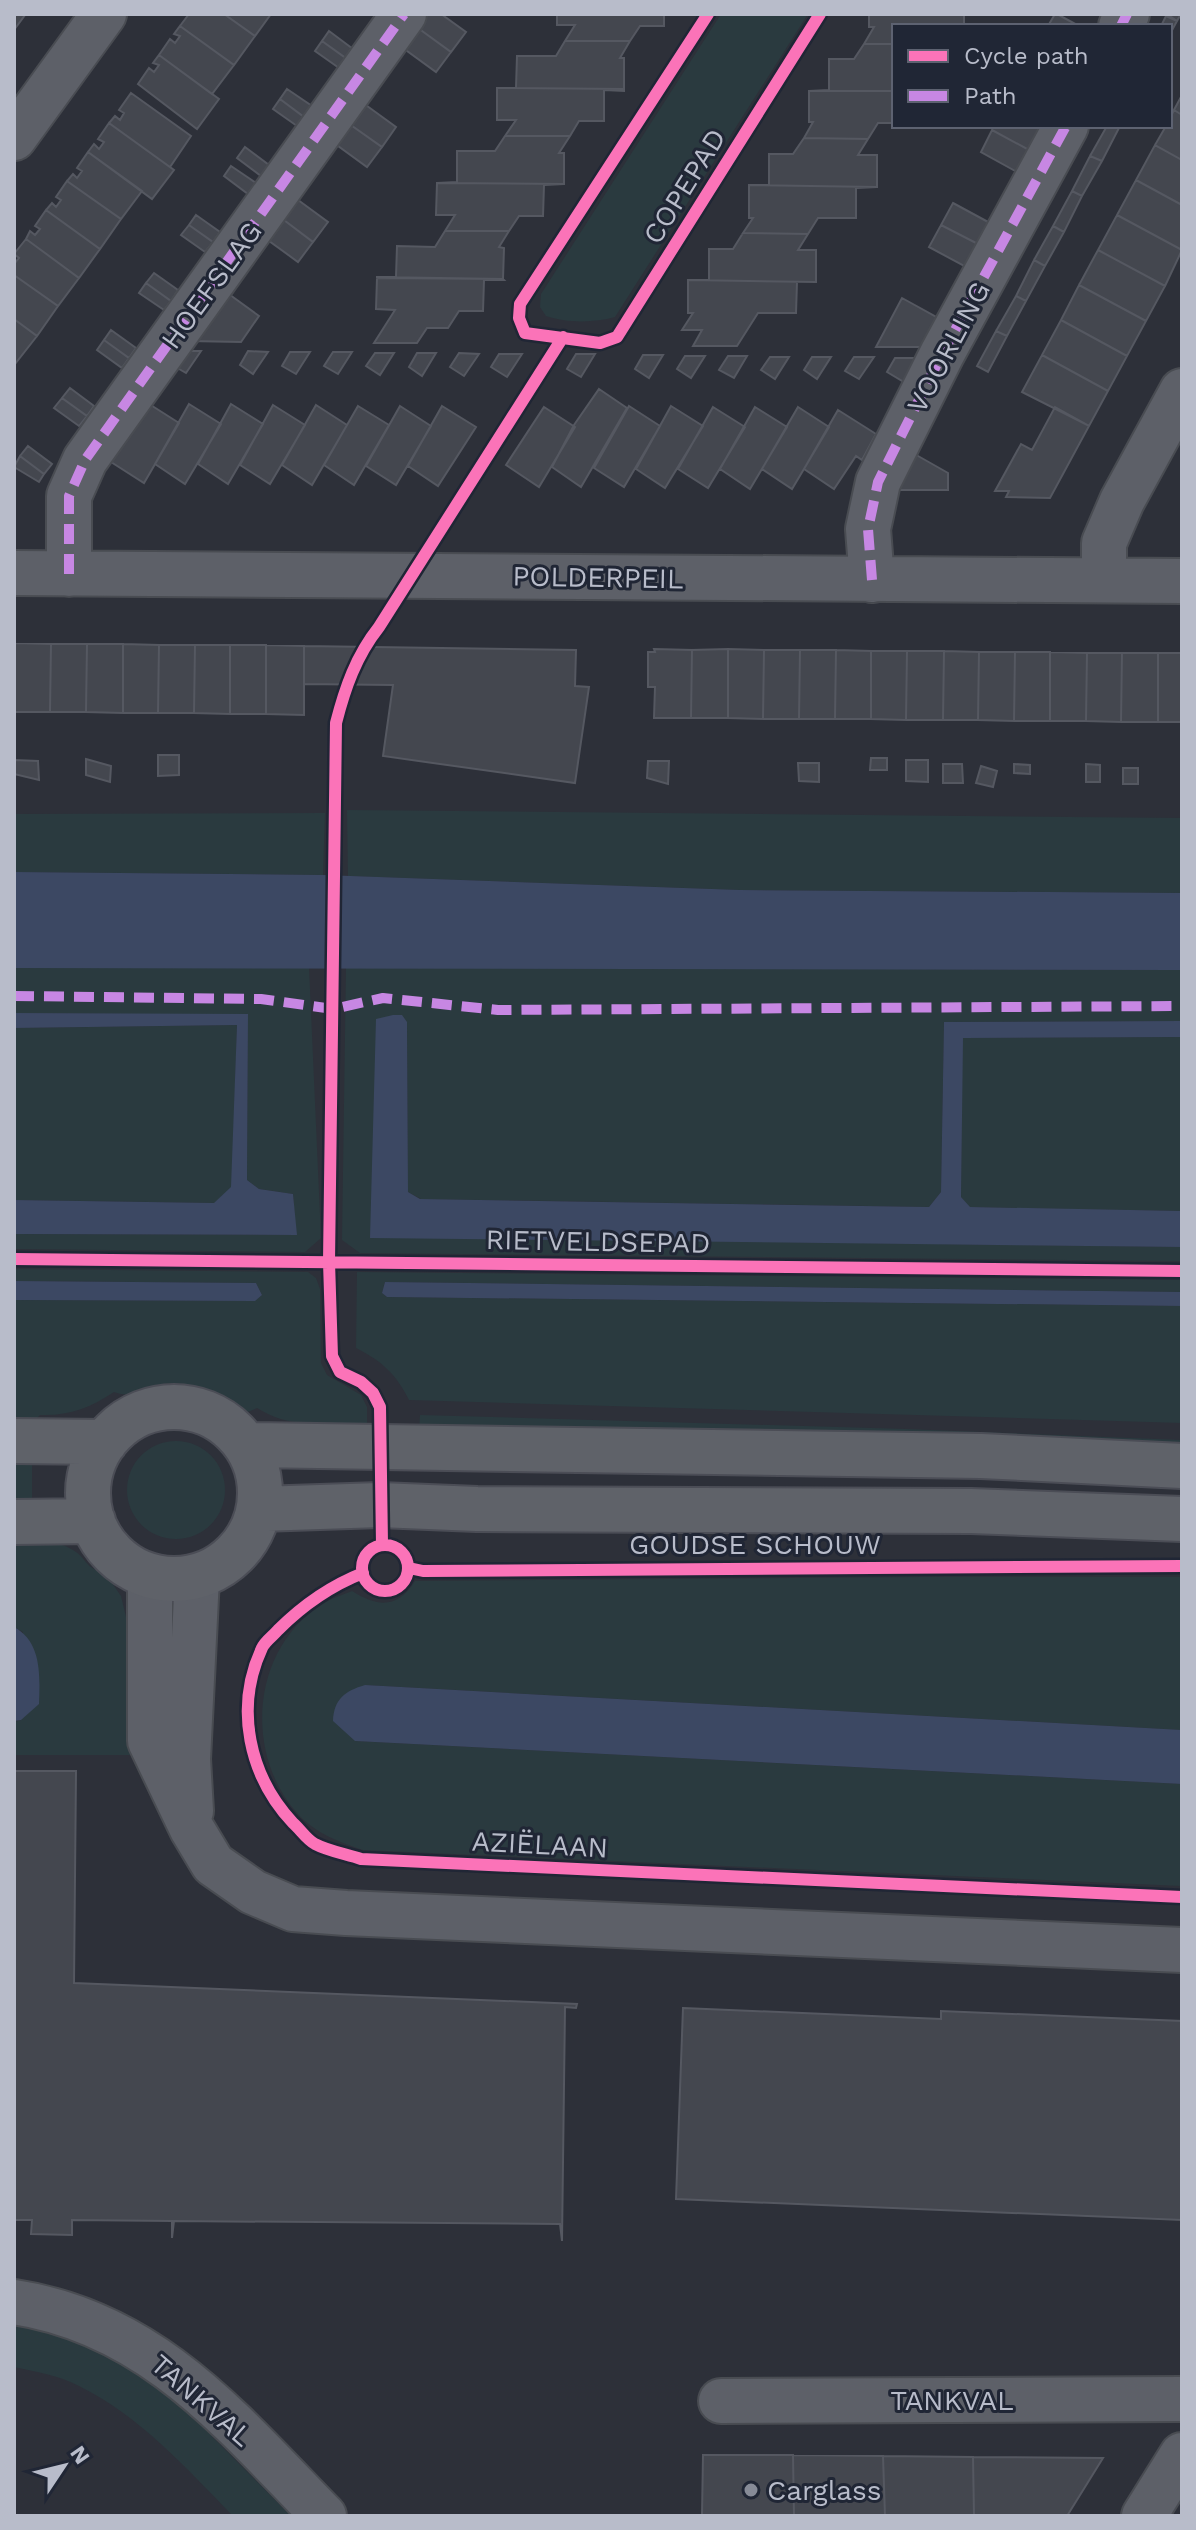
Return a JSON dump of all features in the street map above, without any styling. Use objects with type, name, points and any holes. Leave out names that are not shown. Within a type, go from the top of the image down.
[{"type":"main road","points":[[163,1408],[190,1409],[227,1425],[246,1445],[260,1482],[260,1509],[250,1535],[222,1566],[181,1580],[150,1576],[121,1561],[100,1536],[89,1508],[89,1480],[105,1442],[136,1416],[163,1408]]},
{"type":"main road","points":[[14,1441],[105,1442]]},
{"type":"main road","points":[[246,1445],[981,1456],[1182,1466]]},
{"type":"main road","name":"GOUDSE SCHOUW","points":[[260,1509],[380,1505],[493,1509],[971,1511],[1182,1519]]},
{"type":"main road","points":[[14,1522],[93,1521]]},
{"type":"street","points":[[14,138],[104,14]]},
{"type":"street","name":"HOEFSLAG","points":[[69,574],[69,496],[85,460],[404,14]]},
{"type":"street","name":"VOORLING","points":[[872,580],[868,529],[878,482],[942,354],[1065,128]]},
{"type":"street","points":[[1104,580],[1104,543],[1122,501],[1182,391]]},
{"type":"street","name":"POLDERPEIL","points":[[14,573],[1182,581]]},
{"type":"street","points":[[150,1576],[150,1741],[192,1829],[213,1864],[253,1892],[293,1909],[1182,1950]]},
{"type":"street","points":[[192,1829],[188,1759],[197,1577]]},
{"type":"street","name":"TANKVAL","points":[[14,2302],[43,2306],[111,2331],[168,2365],[228,2418],[324,2516]]},
{"type":"street","name":"TANKVAL","points":[[721,2401],[1182,2399]]},
{"type":"street","points":[[1144,2516],[1182,2455]]},
{"type":"shaded area","points":[[721,14],[808,14],[615,317],[580,321],[546,316],[540,307],[541,294]]},
{"type":"shaded area","points":[[347,810],[1182,818],[1182,893],[740,890],[348,876]]},
{"type":"shaded area","points":[[325,813],[323,875],[14,872],[14,814]]},
{"type":"shaded area","points":[[309,967],[321,1238],[305,1252],[14,1249],[14,1234],[296,1235],[293,1194],[259,1189],[247,1180],[248,1015],[14,1013],[14,968]]},
{"type":"shaded area","points":[[346,967],[1182,970],[1182,1021],[944,1022],[941,1192],[929,1207],[421,1199],[408,1192],[407,1022],[370,1237],[1182,1247],[1182,1261],[360,1253],[342,1240]]},
{"type":"shaded area","points":[[237,1025],[232,1187],[215,1203],[14,1200],[14,1028]]},
{"type":"shaded area","points":[[1182,1037],[1182,1211],[969,1207],[961,1197],[962,1038]]},
{"type":"shaded area","points":[[14,1269],[308,1272],[316,1278],[320,1289],[321,1363],[327,1375],[361,1395],[367,1407],[367,1429],[323,1432],[315,1422],[285,1420],[257,1408],[248,1412],[202,1388],[177,1384],[151,1386],[129,1394],[114,1392],[79,1410],[40,1415],[32,1423],[14,1423],[14,1300],[254,1301],[262,1295],[256,1283],[14,1281]]},
{"type":"shaded area","points":[[357,1272],[1182,1280],[1182,1292],[385,1282],[382,1293],[387,1297],[1182,1306],[1182,1423],[409,1400],[387,1369],[356,1348]]},
{"type":"shaded area","points":[[420,1415],[1182,1440],[1182,1451],[419,1429]]},
{"type":"shaded area","points":[[176,1441],[195,1445],[211,1455],[221,1471],[225,1490],[221,1509],[211,1525],[195,1535],[176,1539],[157,1535],[141,1525],[131,1509],[127,1490],[131,1471],[141,1455],[157,1445]]},
{"type":"shaded area","points":[[14,1453],[32,1453],[32,1507],[14,1507]]},
{"type":"shaded area","points":[[14,1537],[44,1540],[73,1550],[93,1569],[105,1573],[121,1596],[133,1646],[131,1755],[14,1755],[14,1722],[21,1720],[23,1632],[14,1627]]},
{"type":"shaded area","points":[[1182,1577],[1182,1730],[365,1685],[355,1741],[1182,1784],[1182,1886],[363,1850],[328,1836],[305,1821],[280,1790],[269,1762],[263,1732],[263,1702],[269,1673],[281,1646],[300,1622],[324,1603],[352,1591],[370,1600],[386,1602],[402,1597],[415,1581]]},
{"type":"shaded area","points":[[14,2324],[48,2331],[129,2365],[171,2395],[291,2516],[233,2516],[161,2444],[122,2412],[71,2382],[14,2367]]},
{"type":"water","points":[[14,872],[323,875],[740,890],[1182,893],[1182,970],[14,968]]},
{"type":"water","points":[[14,1013],[248,1014],[247,1180],[259,1189],[293,1194],[297,1235],[14,1234],[14,1200],[214,1203],[231,1187],[237,1025],[14,1028]]},
{"type":"water","points":[[402,1015],[407,1022],[408,1192],[420,1199],[929,1207],[941,1192],[944,1022],[1182,1021],[1182,1037],[963,1038],[961,1197],[970,1207],[1182,1211],[1182,1247],[370,1238],[376,1019]]},
{"type":"water","points":[[14,1281],[256,1283],[262,1295],[255,1301],[14,1300]]},
{"type":"water","points":[[385,1282],[1182,1292],[1182,1306],[387,1297],[382,1293]]},
{"type":"water","points":[[14,1627],[30,1641],[34,1651],[39,1704],[21,1720],[14,1721]]},
{"type":"water","points":[[365,1685],[1182,1730],[1182,1784],[355,1741],[333,1721],[334,1713],[342,1697]]},
{"type":"building","points":[[14,14],[25,15],[14,30]]},
{"type":"building","points":[[189,14],[224,14],[255,36],[234,65],[180,26]]},
{"type":"building","points":[[224,14],[271,14],[255,36]]},
{"type":"building","points":[[428,14],[441,14],[466,32],[451,52],[418,28]]},
{"type":"building","points":[[557,14],[664,14],[664,26],[640,26],[630,41],[565,41],[575,25],[557,25]]},
{"type":"building","points":[[869,14],[964,14],[964,24],[892,24],[892,44],[864,44],[874,27],[869,27]]},
{"type":"building","points":[[1057,14],[1075,24],[1049,24]]},
{"type":"building","points":[[1167,14],[1181,14],[1177,21]]},
{"type":"building","points":[[1166,16],[1177,21],[1172,30],[1172,24],[1162,24]]},
{"type":"building","points":[[180,26],[234,65],[212,94],[159,55],[170,39],[175,43],[180,36],[174,34]]},
{"type":"building","points":[[418,28],[451,52],[436,72],[403,48]]},
{"type":"building","points":[[329,31],[353,49],[347,59],[322,41]]},
{"type":"building","points":[[322,41],[347,59],[339,68],[315,51]]},
{"type":"building","points":[[565,41],[630,41],[620,58],[624,58],[624,89],[497,88],[516,88],[517,56],[556,56]]},
{"type":"building","points":[[864,44],[892,44],[892,91],[809,91],[829,90],[829,59],[854,59]]},
{"type":"building","points":[[159,55],[219,99],[197,129],[138,84],[149,68],[154,72],[159,65],[153,63]]},
{"type":"building","points":[[497,88],[624,89],[624,91],[604,90],[604,121],[579,121],[570,136],[505,136],[516,120],[497,120]]},
{"type":"building","points":[[287,89],[312,106],[304,117],[280,99]]},
{"type":"building","points":[[809,91],[892,91],[892,123],[878,123],[868,139],[804,138],[813,122],[809,122]]},
{"type":"building","points":[[131,93],[191,136],[170,167],[109,123],[115,116],[120,120],[124,113],[119,110]]},
{"type":"building","points":[[1182,95],[1182,115],[1174,110]]},
{"type":"building","points":[[280,99],[304,117],[297,126],[273,109]]},
{"type":"building","points":[[363,103],[396,127],[382,147],[348,123]]},
{"type":"building","points":[[1174,110],[1182,115],[1182,160],[1155,145],[1165,128],[1172,128]]},
{"type":"building","points":[[109,123],[174,170],[152,199],[88,152],[94,144],[99,149],[104,142],[98,139]]},
{"type":"building","points":[[348,123],[382,147],[367,167],[334,143]]},
{"type":"building","points":[[993,128],[1041,128],[1029,150]]},
{"type":"building","points":[[1106,128],[1119,128],[1102,161],[1090,156]]},
{"type":"building","points":[[992,130],[1029,150],[1017,172],[981,152]]},
{"type":"building","points":[[505,136],[570,136],[559,153],[564,153],[564,184],[437,183],[457,182],[457,151],[495,151]]},
{"type":"building","points":[[804,138],[868,139],[858,155],[877,155],[877,187],[749,185],[769,185],[769,154],[793,154]]},
{"type":"building","points":[[1155,145],[1182,160],[1182,205],[1136,180]]},
{"type":"building","points":[[245,147],[269,165],[261,176],[237,158]]},
{"type":"building","points":[[88,152],[142,191],[121,219],[67,181],[73,174],[77,178],[82,171],[77,168]]},
{"type":"building","points":[[1090,156],[1102,161],[1082,196],[1072,191]]},
{"type":"building","points":[[231,166],[256,183],[248,194],[224,176]]},
{"type":"building","points":[[1136,180],[1182,205],[1182,250],[1117,215]]},
{"type":"building","points":[[67,181],[121,219],[100,249],[46,210],[52,203],[56,207],[61,200],[56,197]]},
{"type":"building","points":[[437,183],[564,184],[544,185],[543,216],[519,216],[509,231],[445,231],[455,215],[436,215]]},
{"type":"building","points":[[749,185],[877,187],[856,188],[856,218],[818,218],[808,234],[743,233],[753,218],[749,218]]},
{"type":"building","points":[[1072,191],[1082,196],[1064,232],[1053,226]]},
{"type":"building","points":[[294,197],[328,222],[313,242],[280,217]]},
{"type":"building","points":[[953,203],[990,223],[978,244],[941,225]]},
{"type":"building","points":[[46,210],[100,249],[79,278],[26,239],[30,231],[35,235],[40,229],[35,226]]},
{"type":"building","points":[[196,215],[220,232],[213,242],[189,225]]},
{"type":"building","points":[[1117,215],[1182,250],[1165,286],[1098,250]]},
{"type":"building","points":[[280,217],[313,242],[298,262],[265,238]]},
{"type":"building","points":[[189,225],[213,242],[205,252],[181,235]]},
{"type":"building","points":[[941,225],[978,244],[966,267],[929,247]]},
{"type":"building","points":[[1053,226],[1064,232],[1045,266],[1034,260]]},
{"type":"building","points":[[445,231],[509,231],[499,247],[504,248],[503,279],[376,277],[396,277],[397,246],[435,247]]},
{"type":"building","points":[[743,233],[808,234],[798,250],[816,250],[816,282],[688,280],[709,280],[709,249],[733,249]]},
{"type":"building","points":[[26,239],[79,278],[58,306],[14,275],[14,264],[19,258],[14,254]]},
{"type":"building","points":[[1098,250],[1165,286],[1146,321],[1079,285]]},
{"type":"building","points":[[1034,260],[1045,266],[1026,301],[1016,296]]},
{"type":"building","points":[[154,273],[178,290],[171,301],[146,283]]},
{"type":"building","points":[[14,275],[58,306],[37,336],[14,319]]},
{"type":"building","points":[[377,278],[504,280],[484,280],[483,311],[459,311],[448,328],[427,328],[417,343],[374,343],[395,310],[376,309]]},
{"type":"building","points":[[688,280],[816,282],[797,282],[796,313],[758,313],[737,346],[693,346],[702,330],[682,330],[693,313],[688,313]]},
{"type":"building","points":[[146,283],[171,301],[164,310],[139,293]]},
{"type":"building","points":[[1079,285],[1146,321],[1127,356],[1061,320]]},
{"type":"building","points":[[226,292],[259,316],[241,342],[190,341]]},
{"type":"building","points":[[1016,296],[1026,301],[1007,336],[996,331]]},
{"type":"building","points":[[902,298],[938,318],[922,347],[876,347]]},
{"type":"building","points":[[14,319],[37,336],[15,364],[14,363]]},
{"type":"building","points":[[1061,320],[1127,356],[1108,391],[1042,355]]},
{"type":"building","points":[[111,330],[136,348],[129,358],[104,340]]},
{"type":"building","points":[[996,331],[1007,336],[988,372],[977,366]]},
{"type":"building","points":[[104,340],[129,358],[122,368],[97,350]]},
{"type":"building","points":[[183,351],[201,351],[186,373],[174,366]]},
{"type":"building","points":[[248,351],[268,352],[253,374],[240,365]]},
{"type":"building","points":[[290,352],[310,352],[296,374],[282,366]]},
{"type":"building","points":[[333,352],[352,352],[338,374],[324,366]]},
{"type":"building","points":[[375,353],[394,353],[380,375],[366,366]]},
{"type":"building","points":[[417,353],[436,353],[422,376],[409,367]]},
{"type":"building","points":[[459,353],[479,354],[464,376],[450,367]]},
{"type":"building","points":[[499,354],[522,354],[507,377],[491,367]]},
{"type":"building","points":[[576,354],[595,354],[581,377],[567,369]]},
{"type":"building","points":[[643,355],[663,355],[649,378],[635,369]]},
{"type":"building","points":[[1042,355],[1108,391],[1089,426],[1022,392]]},
{"type":"building","points":[[685,356],[705,356],[691,378],[677,369]]},
{"type":"building","points":[[728,356],[747,356],[734,378],[719,370]]},
{"type":"building","points":[[770,357],[789,357],[775,379],[761,370]]},
{"type":"building","points":[[812,357],[831,357],[817,379],[804,370]]},
{"type":"building","points":[[854,357],[874,357],[859,379],[845,371]]},
{"type":"building","points":[[895,358],[917,358],[904,382],[887,372]]},
{"type":"building","points":[[70,388],[94,406],[87,416],[62,398]]},
{"type":"building","points":[[599,389],[627,408],[581,487],[552,467],[574,425]]},
{"type":"building","points":[[62,398],[87,416],[79,426],[54,408]]},
{"type":"building","points":[[146,402],[179,423],[144,483],[111,462]]},
{"type":"building","points":[[189,404],[221,424],[185,484],[155,464]]},
{"type":"building","points":[[231,404],[263,424],[228,484],[198,464]]},
{"type":"building","points":[[273,405],[305,425],[270,484],[240,465]]},
{"type":"building","points":[[316,405],[347,425],[312,485],[282,465]]},
{"type":"building","points":[[358,406],[389,425],[354,485],[324,465]]},
{"type":"building","points":[[400,406],[431,426],[396,485],[366,466]]},
{"type":"building","points":[[442,406],[476,427],[438,486],[408,466]]},
{"type":"building","points":[[629,406],[660,426],[624,487],[594,468]]},
{"type":"building","points":[[671,406],[703,426],[665,488],[636,469]]},
{"type":"building","points":[[544,407],[575,427],[539,487],[506,465]]},
{"type":"building","points":[[713,407],[745,427],[708,488],[678,469]]},
{"type":"building","points":[[755,407],[787,427],[750,489],[720,469]]},
{"type":"building","points":[[798,407],[829,427],[792,489],[762,469]]},
{"type":"building","points":[[1055,407],[1089,426],[1050,498],[1006,497],[1009,491],[995,491],[1021,444],[1032,450]]},
{"type":"building","points":[[838,410],[876,434],[862,460],[856,456],[834,489],[804,469]]},
{"type":"building","points":[[28,446],[52,464],[44,474],[20,456]]},
{"type":"building","points":[[911,452],[948,473],[948,490],[891,490]]},
{"type":"building","points":[[20,456],[44,474],[39,482],[14,467]]},
{"type":"building","points":[[15,643],[15,712],[14,712]]},
{"type":"building","points":[[15,643],[51,644],[50,712],[15,712]]},
{"type":"building","points":[[51,644],[87,644],[86,712],[50,712]]},
{"type":"building","points":[[87,644],[123,644],[123,713],[86,712]]},
{"type":"building","points":[[123,644],[159,645],[158,713],[123,713]]},
{"type":"building","points":[[159,645],[195,645],[194,713],[158,713]]},
{"type":"building","points":[[195,645],[230,645],[230,714],[194,713]]},
{"type":"building","points":[[230,645],[266,645],[266,714],[230,714]]},
{"type":"building","points":[[266,645],[304,646],[304,715],[266,714]]},
{"type":"building","points":[[304,646],[576,650],[575,686],[589,687],[575,783],[383,756],[393,685],[304,684]]},
{"type":"building","points":[[654,649],[692,650],[691,718],[654,718],[655,687],[648,687],[648,652],[655,652]]},
{"type":"building","points":[[728,649],[764,650],[763,719],[728,718]]},
{"type":"building","points":[[728,649],[728,718],[691,718],[692,650]]},
{"type":"building","points":[[764,650],[800,650],[799,719],[763,719]]},
{"type":"building","points":[[800,650],[836,650],[835,719],[799,719]]},
{"type":"building","points":[[836,650],[871,651],[871,719],[835,719]]},
{"type":"building","points":[[871,651],[907,651],[906,720],[871,719]]},
{"type":"building","points":[[907,651],[944,651],[943,720],[906,720]]},
{"type":"building","points":[[944,651],[979,652],[978,720],[943,720]]},
{"type":"building","points":[[979,652],[1015,652],[1014,721],[978,720]]},
{"type":"building","points":[[1015,652],[1050,652],[1050,721],[1014,721]]},
{"type":"building","points":[[1050,652],[1087,653],[1086,721],[1050,721]]},
{"type":"building","points":[[1087,653],[1122,653],[1121,722],[1086,721]]},
{"type":"building","points":[[1122,653],[1158,653],[1158,722],[1121,722]]},
{"type":"building","points":[[1158,653],[1182,653],[1182,722],[1158,722]]},
{"type":"building","points":[[158,755],[179,755],[179,775],[158,776]]},
{"type":"building","points":[[871,758],[887,758],[887,770],[870,770]]},
{"type":"building","points":[[86,759],[111,766],[110,782],[86,775]]},
{"type":"building","points":[[14,760],[38,761],[39,780],[14,774]]},
{"type":"building","points":[[906,760],[928,760],[928,782],[906,781]]},
{"type":"building","points":[[648,761],[669,761],[668,784],[647,778]]},
{"type":"building","points":[[798,763],[819,763],[819,782],[799,781]]},
{"type":"building","points":[[943,764],[962,764],[963,783],[943,783]]},
{"type":"building","points":[[1014,764],[1030,765],[1030,774],[1014,773]]},
{"type":"building","points":[[1086,764],[1100,765],[1100,782],[1086,782]]},
{"type":"building","points":[[981,766],[997,771],[993,787],[976,783]]},
{"type":"building","points":[[1123,768],[1138,768],[1138,784],[1123,784]]},
{"type":"building","points":[[14,1771],[76,1771],[74,1983],[577,2004],[576,2008],[565,2007],[562,2241],[560,2224],[174,2221],[172,2238],[172,2221],[72,2220],[72,2235],[31,2234],[32,2220],[14,2220]]},
{"type":"building","points":[[683,2008],[941,2019],[941,2011],[1182,2021],[1182,2220],[676,2199]]},
{"type":"building","points":[[703,2455],[793,2455],[794,2516],[702,2516]]},
{"type":"building","points":[[793,2455],[883,2456],[885,2516],[794,2516]]},
{"type":"building","points":[[883,2456],[973,2457],[974,2516],[885,2516]]},
{"type":"building","points":[[973,2457],[1103,2458],[1067,2516],[974,2516]]},
{"type":"marked path","points":[[69,574],[69,496],[85,460],[404,14]]},
{"type":"marked path","points":[[1122,24],[1127,14]]},
{"type":"marked path","points":[[872,580],[868,529],[878,482],[942,354],[1065,128]]},
{"type":"marked path","points":[[14,996],[261,999],[333,1009],[383,998],[498,1010],[1182,1006]]},
{"type":"cycle path","name":"COPEPAD","points":[[708,14],[520,304],[519,318],[525,333],[600,343],[617,337],[820,14]]},
{"type":"cycle path","points":[[382,1544],[380,1407],[373,1393],[361,1382],[340,1372],[332,1356],[329,1262],[336,723],[347,685],[364,649],[563,337]]},
{"type":"cycle path","name":"RIETVELDSEPAD","points":[[14,1259],[1182,1271]]},
{"type":"cycle path","points":[[385,1545],[402,1551],[408,1568],[402,1585],[385,1591],[368,1585],[362,1568],[368,1551],[385,1545]]},
{"type":"cycle path","points":[[409,1568],[423,1571],[1182,1566]]},
{"type":"cycle path","name":"AZIËLAAN","points":[[363,1573],[318,1597],[267,1641],[253,1671],[249,1694],[250,1740],[256,1763],[278,1804],[309,1840],[320,1846],[361,1859],[1182,1897]]},
{"type":"place","name":"Carglass","points":[[751,2490]]}]
